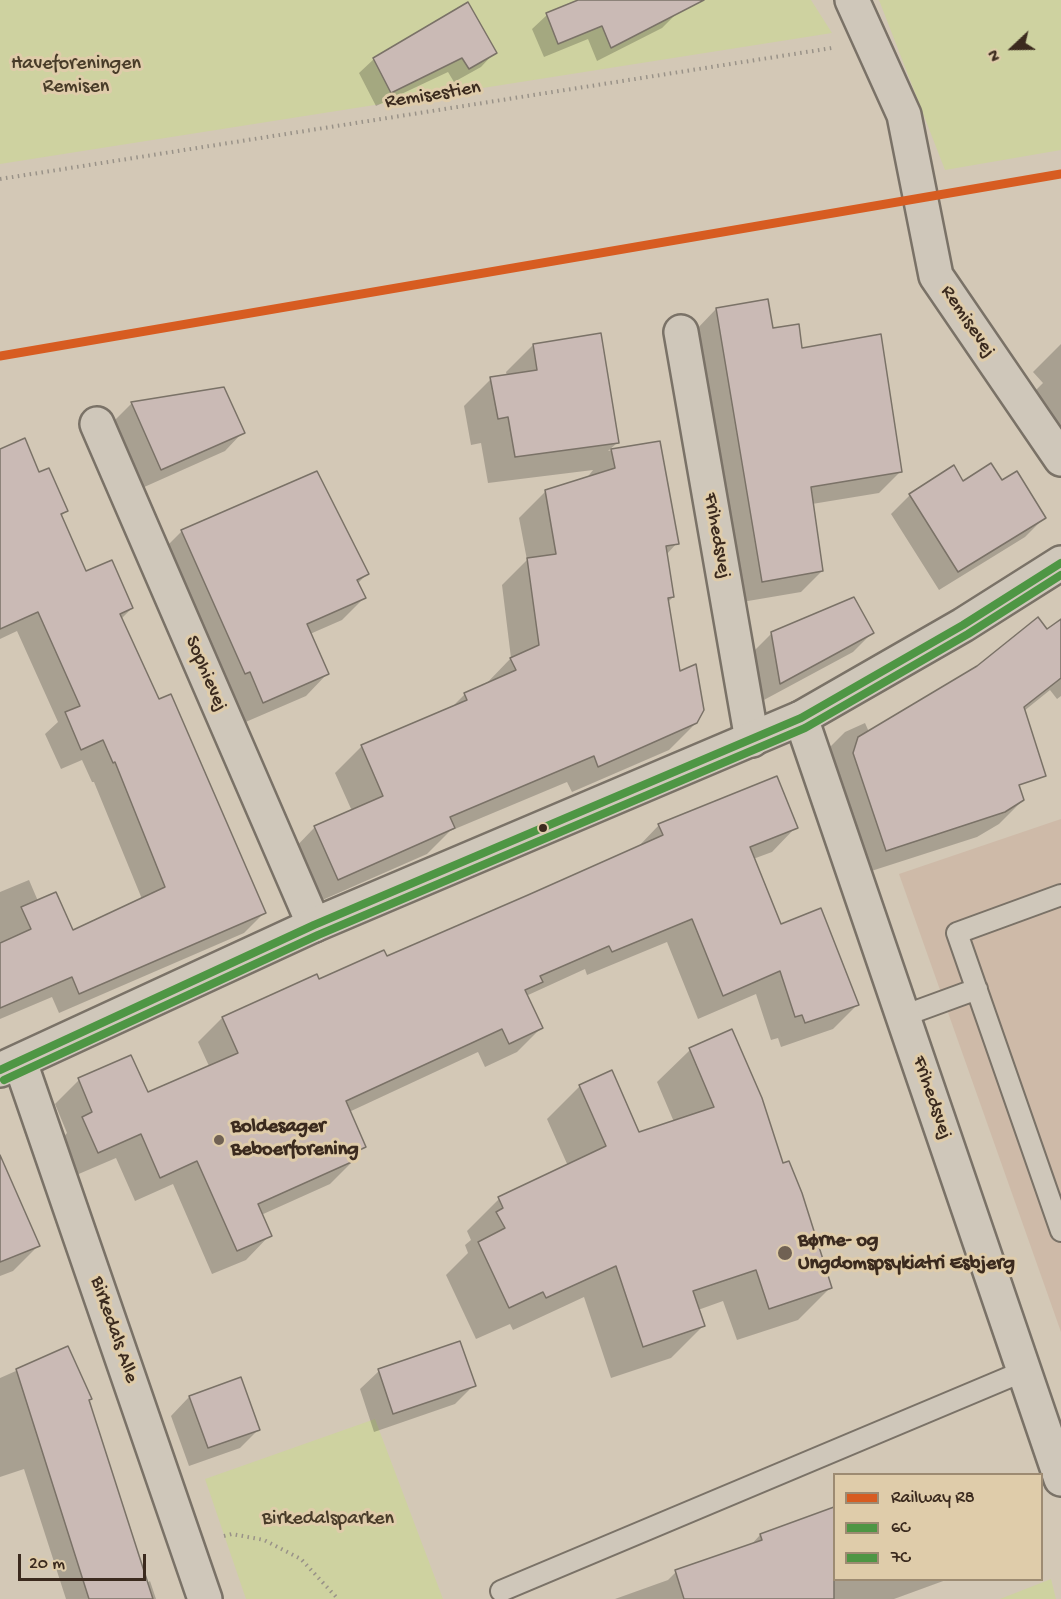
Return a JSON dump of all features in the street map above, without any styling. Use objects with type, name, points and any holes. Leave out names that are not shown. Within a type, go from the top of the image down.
[{"type":"street","name":"Remisevej","points":[[852,0],[904,115],[936,276],[1061,459]]},
{"type":"street","name":"Frihedsvej","points":[[681,332],[752,740]]},
{"type":"street","name":"Sophievej","points":[[96,424],[314,925]]},
{"type":"street","points":[[10,1066],[314,925],[801,718],[963,625],[1061,563]]},
{"type":"street","name":"Frihedsvej","points":[[801,718],[1024,1371],[1052,1424],[1061,1479]]},
{"type":"street","name":"Birkedals Alle","points":[[10,1066],[205,1599]]},
{"type":"lane","points":[[1061,895],[957,933],[1061,1231]]},
{"type":"lane","points":[[903,1016],[977,989]]},
{"type":"lane","points":[[501,1591],[1024,1371]]},
{"type":"path","name":"Remisestien","points":[[0,179],[870,40]]},
{"type":"path","points":[[186,1543],[232,1534],[264,1540],[302,1559],[338,1599]]},
{"type":"shaded area","points":[[1061,819],[1061,1332],[899,874]]},
{"type":"green space","name":"Haveforeningen Remisen","points":[[0,0],[811,0],[832,33],[0,164]]},
{"type":"green space","points":[[879,0],[1061,0],[1061,150],[945,170]]},
{"type":"green space","name":"Birkedalsparken","points":[[375,1419],[443,1599],[246,1599],[205,1479]]},
{"type":"green space","points":[[1051,1579],[1056,1599],[1000,1599]]},
{"type":"building","points":[[578,0],[704,0],[611,48],[602,26],[558,44],[546,13]]},
{"type":"building","points":[[468,2],[497,53],[469,69],[462,58],[391,93],[373,58]]},
{"type":"building","points":[[768,299],[773,328],[799,324],[802,348],[881,334],[902,472],[811,487],[823,571],[762,582],[716,308]]},
{"type":"building","points":[[601,333],[619,443],[515,457],[508,417],[498,419],[490,377],[537,370],[533,344]]},
{"type":"building","points":[[224,387],[245,433],[161,470],[131,402]]},
{"type":"building","points":[[25,438],[39,472],[49,468],[68,511],[61,514],[86,571],[112,560],[133,608],[120,614],[159,699],[171,694],[266,913],[79,994],[72,977],[0,1008],[0,943],[31,929],[21,907],[56,892],[73,930],[165,887],[115,762],[113,763],[103,740],[81,750],[65,712],[80,706],[38,612],[0,629],[0,449]]},
{"type":"building","points":[[660,441],[679,544],[666,546],[674,597],[668,598],[680,671],[696,664],[704,710],[697,723],[598,767],[594,756],[450,817],[455,828],[338,880],[314,826],[383,796],[361,745],[467,700],[464,693],[516,670],[510,658],[539,645],[527,558],[556,554],[545,490],[615,468],[611,449]]},
{"type":"building","points":[[991,463],[1002,480],[1017,471],[1046,518],[958,572],[909,494],[954,465],[963,481]]},
{"type":"building","points":[[317,471],[369,574],[357,580],[366,598],[307,624],[329,674],[263,703],[250,672],[245,674],[181,530]]},
{"type":"building","points":[[854,597],[874,633],[780,684],[771,632]]},
{"type":"building","points":[[1038,617],[1047,629],[1061,619],[1061,678],[1024,707],[1046,776],[1019,785],[1024,800],[1005,812],[886,851],[853,753],[858,737],[977,666]]},
{"type":"building","points":[[777,776],[798,828],[750,847],[781,924],[821,908],[859,1005],[805,1023],[802,1015],[795,1017],[780,971],[723,996],[692,919],[612,952],[609,946],[540,976],[543,982],[525,990],[543,1028],[509,1044],[502,1029],[346,1101],[366,1147],[353,1153],[356,1160],[258,1204],[272,1236],[237,1251],[197,1161],[160,1178],[141,1134],[98,1153],[82,1117],[92,1112],[78,1078],[131,1055],[148,1092],[238,1053],[222,1017],[317,974],[319,979],[384,950],[387,956],[528,895],[663,835],[658,824]]},
{"type":"building","points":[[732,1029],[762,1098],[783,1163],[789,1161],[802,1193],[832,1288],[769,1309],[756,1270],[693,1291],[705,1326],[643,1347],[616,1266],[546,1298],[543,1292],[509,1308],[478,1242],[505,1228],[496,1212],[503,1208],[498,1197],[606,1146],[579,1085],[612,1070],[639,1132],[714,1107],[689,1048]]},
{"type":"building","points":[[0,1155],[40,1246],[0,1262]]},
{"type":"building","points":[[460,1341],[476,1386],[393,1414],[378,1369]]},
{"type":"building","points":[[68,1346],[92,1399],[89,1400],[153,1599],[89,1599],[16,1369]]},
{"type":"building","points":[[241,1377],[260,1430],[208,1448],[189,1396]]},
{"type":"building","points":[[833,1507],[834,1599],[684,1599],[675,1570],[762,1540],[760,1534]]},
{"type":"rail line","name":"R8","points":[[0,356],[1061,174]]},
{"type":"transit line","name":"6C","points":[[0,1070],[314,925],[801,718],[963,625],[1061,563]]},
{"type":"transit line","name":"7C","points":[[4,1080],[318,935],[805,728],[968,634],[1061,575]]},
{"type":"place","name":"Boldesager Beboerforening","points":[[219,1140]]},
{"type":"place","name":"Børne- og Ungdomspsykiatri Esbjerg","points":[[785,1253]]}]
